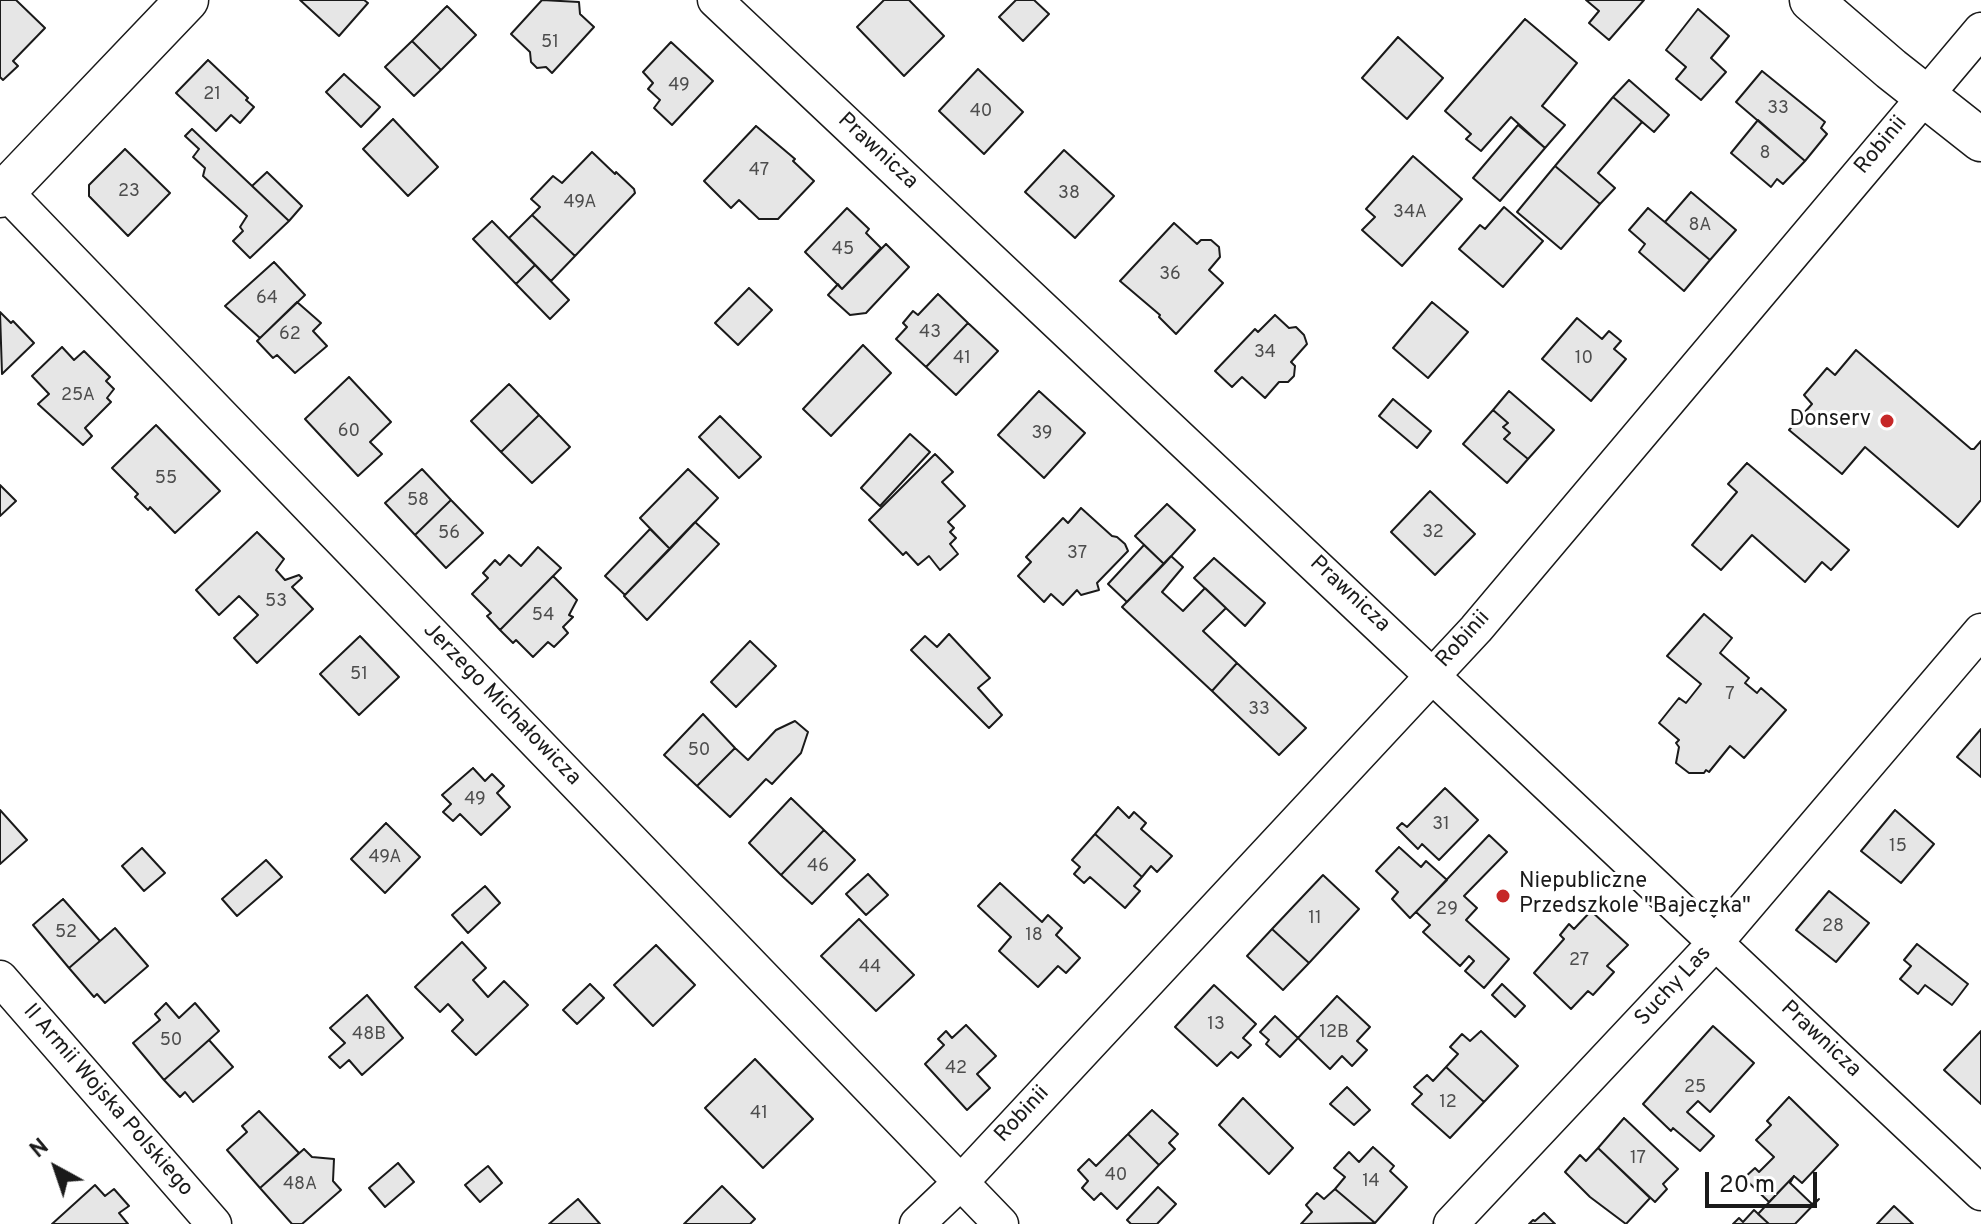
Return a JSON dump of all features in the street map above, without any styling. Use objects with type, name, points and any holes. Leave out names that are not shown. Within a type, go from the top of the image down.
[{"type":"street","points":[[2,191],[187,0]]},
{"type":"street","name":"Prawnicza","points":[[715,0],[1981,1193]]},
{"type":"street","points":[[1811,0],[1981,140]]},
{"type":"street","name":"Robinii","points":[[917,1224],[961,1182],[1476,629],[1981,30]]},
{"type":"street","name":"Jerzego Michałowicza","points":[[2,191],[1001,1224]]},
{"type":"street","name":"Suchy Las","points":[[1451,1224],[1716,942],[1981,631]]},
{"type":"street","name":"II Armii Wojska Polskiego","points":[[0,978],[214,1224]]},
{"type":"building","points":[[0,0],[16,0],[45,28],[13,61],[18,66],[3,80],[0,77]]},
{"type":"building","points":[[300,0],[364,0],[368,3],[339,36]]},
{"type":"building","points":[[542,0],[579,2],[580,14],[594,27],[552,73],[546,67],[537,68],[531,62],[530,52],[511,34]]},
{"type":"building","points":[[884,0],[909,0],[944,36],[904,76],[857,27]]},
{"type":"building","points":[[1016,0],[1034,0],[1049,14],[1023,41],[999,17]]},
{"type":"building","points":[[1586,0],[1644,0],[1609,40],[1589,23],[1599,11]]},
{"type":"building","points":[[447,6],[476,35],[441,70],[412,41]]},
{"type":"building","points":[[1698,9],[1729,36],[1711,58],[1726,72],[1701,100],[1676,79],[1686,67],[1666,50]]},
{"type":"building","points":[[1525,19],[1577,63],[1542,106],[1565,125],[1545,148],[1511,117],[1481,151],[1466,139],[1471,134],[1445,111]]},
{"type":"building","points":[[1398,37],[1443,78],[1407,119],[1362,78]]},
{"type":"building","points":[[412,41],[441,70],[414,96],[385,67]]},
{"type":"building","points":[[671,42],[713,81],[672,125],[654,108],[660,100],[648,89],[653,83],[643,72]]},
{"type":"building","points":[[208,60],[254,107],[240,123],[231,115],[216,131],[176,93]]},
{"type":"building","points":[[978,69],[1023,112],[984,154],[939,111]]},
{"type":"building","points":[[1762,71],[1825,122],[1821,128],[1827,134],[1805,161],[1736,102]]},
{"type":"building","points":[[344,74],[380,107],[361,127],[326,92]]},
{"type":"building","points":[[1629,80],[1669,115],[1654,132],[1613,97]]},
{"type":"building","points":[[1613,97],[1642,122],[1598,173],[1615,188],[1600,204],[1555,166]]},
{"type":"building","points":[[393,119],[438,167],[408,196],[363,149]]},
{"type":"building","points":[[1758,120],[1805,161],[1783,184],[1777,179],[1771,187],[1731,153]]},
{"type":"building","points":[[1518,125],[1545,148],[1500,201],[1473,178]]},
{"type":"building","points":[[756,126],[795,159],[793,161],[814,181],[778,219],[759,219],[739,200],[731,208],[704,181]]},
{"type":"building","points":[[192,129],[289,221],[250,258],[233,241],[243,231],[240,227],[247,216],[203,176],[205,168],[193,157],[199,149],[185,136]]},
{"type":"building","points":[[125,149],[170,193],[128,236],[89,196],[89,185]]},
{"type":"building","points":[[1064,150],[1114,196],[1075,238],[1025,192]]},
{"type":"building","points":[[592,152],[635,193],[575,256],[532,215],[540,207],[531,199],[553,176],[562,183]]},
{"type":"building","points":[[1413,156],[1462,199],[1402,266],[1362,230],[1375,217],[1366,209]]},
{"type":"building","points":[[1555,166],[1600,204],[1561,249],[1517,212]]},
{"type":"building","points":[[267,172],[302,206],[289,221],[252,186]]},
{"type":"building","points":[[1691,192],[1736,230],[1710,260],[1665,222]]},
{"type":"building","points":[[1504,207],[1543,241],[1503,287],[1459,249],[1480,225],[1485,229]]},
{"type":"building","points":[[847,208],[869,229],[866,233],[881,248],[842,289],[805,252]]},
{"type":"building","points":[[1648,208],[1710,260],[1684,291],[1639,252],[1645,244],[1629,230]]},
{"type":"building","points":[[532,215],[575,256],[551,281],[509,238]]},
{"type":"building","points":[[492,221],[535,265],[516,284],[473,239]]},
{"type":"building","points":[[1174,223],[1197,244],[1201,240],[1211,240],[1219,247],[1220,257],[1209,270],[1223,283],[1176,334],[1160,315],[1120,281]]},
{"type":"building","points":[[886,244],[909,267],[866,313],[850,315],[828,295],[838,284],[842,289]]},
{"type":"building","points":[[274,262],[305,295],[260,338],[225,306]]},
{"type":"building","points":[[535,265],[569,300],[550,319],[516,284]]},
{"type":"building","points":[[749,288],[772,310],[738,345],[715,323]]},
{"type":"building","points":[[938,294],[968,323],[926,367],[896,339],[907,327],[903,323],[913,311],[918,315]]},
{"type":"building","points":[[297,302],[321,323],[313,331],[327,346],[295,373],[277,355],[273,358],[257,341]]},
{"type":"building","points":[[1432,302],[1468,332],[1428,378],[1393,348]]},
{"type":"building","points":[[0,312],[34,343],[2,374]]},
{"type":"building","points":[[1275,315],[1289,328],[1296,327],[1307,344],[1291,362],[1295,366],[1294,376],[1288,382],[1279,382],[1265,398],[1242,377],[1232,387],[1215,371],[1255,329],[1258,332]]},
{"type":"building","points":[[1577,318],[1602,339],[1609,331],[1621,341],[1614,349],[1626,359],[1591,401],[1542,359]]},
{"type":"building","points":[[968,323],[998,351],[956,395],[926,367]]},
{"type":"building","points":[[863,345],[891,373],[831,436],[803,409]]},
{"type":"building","points":[[62,347],[74,360],[84,351],[110,377],[106,381],[114,389],[107,398],[111,402],[85,428],[92,436],[83,445],[38,404],[49,394],[32,376]]},
{"type":"building","points":[[1856,350],[1971,449],[1981,441],[1981,500],[1958,527],[1865,447],[1842,474],[1789,430],[1812,404],[1804,395],[1827,368],[1835,375]]},
{"type":"building","points":[[349,377],[391,422],[370,442],[382,454],[358,476],[305,419]]},
{"type":"building","points":[[509,384],[539,415],[501,452],[471,421]]},
{"type":"building","points":[[1039,391],[1085,433],[1044,478],[998,435]]},
{"type":"building","points":[[1509,391],[1554,430],[1528,459],[1504,439],[1510,433],[1503,427],[1508,423],[1493,410]]},
{"type":"building","points":[[1393,399],[1431,431],[1417,448],[1379,416]]},
{"type":"building","points":[[1493,410],[1508,423],[1503,427],[1510,433],[1504,439],[1528,459],[1507,483],[1463,444]]},
{"type":"building","points":[[539,415],[570,447],[532,483],[501,452]]},
{"type":"building","points":[[720,416],[761,457],[739,478],[699,437]]},
{"type":"building","points":[[156,425],[220,491],[175,533],[150,507],[148,510],[135,497],[138,494],[112,468]]},
{"type":"building","points":[[910,434],[930,452],[880,506],[861,488]]},
{"type":"building","points":[[935,454],[953,472],[942,482],[965,506],[948,522],[954,528],[950,532],[956,538],[950,544],[958,554],[940,570],[929,556],[918,565],[906,552],[903,555],[869,520]]},
{"type":"building","points":[[1747,463],[1849,550],[1831,570],[1822,562],[1805,582],[1752,535],[1721,570],[1692,545],[1737,492],[1728,484]]},
{"type":"building","points":[[422,469],[451,500],[415,535],[385,503]]},
{"type":"building","points":[[688,469],[718,498],[670,549],[640,518]]},
{"type":"building","points":[[0,485],[16,501],[0,516]]},
{"type":"building","points":[[1430,491],[1475,534],[1435,575],[1391,532]]},
{"type":"building","points":[[451,500],[483,533],[446,568],[415,535]]},
{"type":"building","points":[[1167,504],[1195,530],[1164,564],[1135,536]]},
{"type":"building","points":[[1081,508],[1125,544],[1128,551],[1097,583],[1099,590],[1081,595],[1077,590],[1063,605],[1051,594],[1044,602],[1018,576],[1031,562],[1026,557],[1063,518],[1068,523]]},
{"type":"building","points":[[695,522],[719,544],[647,620],[624,596]]},
{"type":"building","points":[[650,529],[670,549],[625,595],[605,576]]},
{"type":"building","points":[[257,532],[284,559],[276,570],[285,580],[299,575],[302,578],[292,587],[313,609],[257,663],[234,638],[258,615],[239,596],[219,615],[196,590]]},
{"type":"building","points":[[1144,545],[1164,564],[1127,602],[1108,584]]},
{"type":"building","points":[[538,547],[561,568],[500,630],[487,616],[491,613],[472,594],[488,578],[483,573],[495,560],[500,565],[509,555],[521,566]]},
{"type":"building","points":[[1171,556],[1183,567],[1162,592],[1183,611],[1205,588],[1226,608],[1203,631],[1237,663],[1212,691],[1122,607]]},
{"type":"building","points":[[1214,558],[1265,603],[1245,626],[1194,578]]},
{"type":"building","points":[[553,576],[577,600],[569,615],[573,617],[563,627],[568,633],[554,647],[548,642],[533,657],[500,630]]},
{"type":"building","points":[[1704,614],[1732,638],[1720,653],[1749,678],[1745,683],[1757,693],[1761,688],[1786,710],[1744,758],[1730,746],[1709,772],[1689,773],[1676,763],[1679,747],[1676,743],[1679,740],[1659,723],[1679,698],[1686,703],[1701,684],[1667,656]]},
{"type":"building","points":[[949,634],[990,678],[978,688],[1002,715],[989,728],[911,650],[925,636],[937,647]]},
{"type":"building","points":[[360,636],[399,677],[359,715],[320,674]]},
{"type":"building","points":[[750,641],[776,666],[736,707],[711,682]]},
{"type":"building","points":[[1237,663],[1306,728],[1279,755],[1212,691]]},
{"type":"building","points":[[703,714],[735,748],[697,786],[664,755]]},
{"type":"building","points":[[795,721],[808,732],[801,753],[772,784],[766,779],[730,817],[697,786],[735,748],[748,760],[776,730]]},
{"type":"building","points":[[1981,729],[1981,777],[1957,757]]},
{"type":"building","points":[[473,768],[485,781],[492,774],[504,786],[497,793],[510,807],[481,835],[460,814],[453,821],[443,812],[451,804],[442,795]]},
{"type":"building","points":[[1445,788],[1478,820],[1439,860],[1422,844],[1418,849],[1397,828],[1402,823],[1407,827]]},
{"type":"building","points":[[791,798],[824,830],[781,875],[749,843]]},
{"type":"building","points":[[1118,807],[1129,818],[1134,812],[1146,823],[1141,829],[1172,856],[1157,872],[1151,866],[1142,877],[1095,834]]},
{"type":"building","points":[[0,810],[27,840],[0,864]]},
{"type":"building","points":[[1895,810],[1934,844],[1901,883],[1861,851]]},
{"type":"building","points":[[386,823],[420,857],[385,893],[351,859]]},
{"type":"building","points":[[824,830],[855,860],[812,904],[781,875]]},
{"type":"building","points":[[1095,834],[1142,877],[1134,886],[1140,891],[1125,908],[1090,877],[1084,883],[1074,874],[1080,867],[1072,860]]},
{"type":"building","points":[[1489,835],[1507,852],[1464,896],[1477,908],[1466,920],[1509,959],[1484,988],[1465,971],[1474,961],[1469,956],[1460,966],[1423,932],[1430,925],[1416,912]]},
{"type":"building","points":[[1399,847],[1421,867],[1426,861],[1447,880],[1410,918],[1392,899],[1398,892],[1376,871]]},
{"type":"building","points":[[142,848],[165,873],[144,891],[122,866]]},
{"type":"building","points":[[266,860],[282,877],[237,916],[222,899]]},
{"type":"building","points":[[868,874],[888,895],[866,915],[846,894]]},
{"type":"building","points":[[1323,875],[1359,909],[1309,963],[1272,929]]},
{"type":"building","points":[[1000,883],[1042,922],[1048,915],[1062,928],[1056,935],[1080,958],[1066,973],[1058,966],[1038,987],[999,951],[1011,937],[978,906]]},
{"type":"building","points":[[485,886],[500,903],[468,933],[452,915]]},
{"type":"building","points":[[1829,891],[1869,923],[1836,962],[1796,930]]},
{"type":"building","points":[[63,899],[100,941],[69,968],[33,925]]},
{"type":"building","points":[[1591,911],[1628,945],[1607,966],[1614,972],[1593,995],[1588,991],[1571,1009],[1534,973],[1564,939],[1560,935],[1569,924],[1574,929]]},
{"type":"building","points":[[859,919],[914,975],[876,1011],[821,956]]},
{"type":"building","points":[[115,928],[148,966],[105,1003],[97,994],[94,997],[69,968]]},
{"type":"building","points":[[1272,929],[1309,963],[1283,990],[1247,956]]},
{"type":"building","points":[[462,942],[486,968],[473,980],[488,997],[504,981],[528,1005],[476,1055],[452,1031],[463,1020],[448,1004],[440,1012],[415,987]]},
{"type":"building","points":[[1917,944],[1968,984],[1952,1005],[1925,985],[1918,994],[1900,979],[1911,966],[1904,960]]},
{"type":"building","points":[[656,945],[695,985],[653,1026],[614,985]]},
{"type":"building","points":[[590,984],[604,998],[577,1024],[563,1010]]},
{"type":"building","points":[[1502,984],[1525,1006],[1515,1017],[1492,995]]},
{"type":"building","points":[[1214,985],[1256,1024],[1243,1038],[1251,1045],[1238,1058],[1231,1052],[1217,1066],[1175,1027]]},
{"type":"building","points":[[367,995],[403,1038],[362,1075],[349,1060],[340,1068],[329,1057],[345,1043],[330,1028]]},
{"type":"building","points":[[1337,996],[1370,1027],[1357,1041],[1367,1050],[1352,1066],[1342,1056],[1330,1069],[1298,1038]]},
{"type":"building","points":[[166,1003],[179,1018],[195,1003],[219,1031],[164,1080],[133,1043],[160,1020],[155,1014]]},
{"type":"building","points":[[1275,1016],[1298,1038],[1280,1057],[1266,1044],[1269,1040],[1260,1032]]},
{"type":"building","points":[[966,1025],[996,1056],[977,1074],[990,1088],[967,1110],[925,1064],[944,1045],[938,1039],[946,1031],[952,1038]]},
{"type":"building","points":[[1713,1026],[1754,1063],[1710,1112],[1698,1101],[1687,1112],[1714,1136],[1700,1151],[1673,1128],[1671,1131],[1643,1104]]},
{"type":"building","points":[[1481,1031],[1518,1066],[1484,1102],[1446,1067],[1458,1054],[1450,1047],[1462,1034],[1470,1041]]},
{"type":"building","points":[[1981,1031],[1981,1104],[1944,1070]]},
{"type":"building","points":[[209,1040],[233,1067],[193,1102],[185,1092],[180,1097],[164,1080]]},
{"type":"building","points":[[755,1059],[813,1119],[763,1168],[705,1108]]},
{"type":"building","points":[[1446,1067],[1484,1102],[1450,1138],[1412,1104],[1422,1094],[1414,1087],[1427,1075],[1433,1081]]},
{"type":"building","points":[[1347,1087],[1370,1110],[1354,1125],[1330,1104]]},
{"type":"building","points":[[1789,1097],[1838,1145],[1802,1183],[1794,1176],[1769,1202],[1744,1178],[1755,1168],[1759,1172],[1774,1157],[1756,1140],[1771,1125],[1767,1121]]},
{"type":"building","points":[[1243,1098],[1293,1148],[1269,1174],[1219,1125]]},
{"type":"building","points":[[1152,1110],[1178,1134],[1169,1143],[1175,1149],[1159,1165],[1128,1134]]},
{"type":"building","points":[[259,1111],[299,1153],[260,1188],[227,1150],[247,1132],[242,1126]]},
{"type":"building","points":[[1624,1118],[1678,1169],[1663,1184],[1667,1189],[1655,1202],[1598,1148]]},
{"type":"building","points":[[1128,1134],[1159,1165],[1117,1209],[1101,1193],[1094,1200],[1082,1188],[1088,1181],[1078,1170],[1089,1159],[1096,1166]]},
{"type":"building","points":[[1373,1147],[1394,1166],[1390,1171],[1407,1187],[1375,1223],[1335,1189],[1345,1177],[1334,1168],[1349,1152],[1359,1162]]},
{"type":"building","points":[[1598,1148],[1650,1198],[1626,1224],[1590,1197],[1565,1172],[1580,1155],[1586,1161]]},
{"type":"building","points":[[304,1149],[312,1157],[334,1159],[333,1181],[341,1190],[302,1224],[292,1224],[260,1188]]},
{"type":"building","points":[[398,1163],[414,1182],[385,1207],[369,1188]]},
{"type":"building","points":[[488,1166],[502,1183],[480,1202],[465,1185]]},
{"type":"building","points":[[1794,1176],[1790,1183],[1812,1204],[1819,1199],[1795,1224],[1769,1224],[1758,1214]]},
{"type":"building","points":[[95,1185],[105,1196],[114,1189],[129,1206],[119,1213],[128,1224],[52,1224]]},
{"type":"building","points":[[722,1186],[755,1219],[750,1224],[684,1224]]},
{"type":"building","points":[[1158,1187],[1176,1204],[1157,1224],[1131,1224],[1127,1220]]},
{"type":"building","points":[[1335,1189],[1375,1223],[1301,1224],[1312,1212],[1306,1205],[1317,1193],[1324,1199]]},
{"type":"building","points":[[578,1199],[600,1224],[549,1224]]},
{"type":"building","points":[[1894,1206],[1913,1224],[1877,1224]]},
{"type":"building","points":[[1754,1210],[1769,1224],[1733,1224],[1739,1218],[1743,1222]]},
{"type":"building","points":[[1544,1213],[1555,1224],[1529,1224],[1535,1221]]},
{"type":"place","name":"Donserv","points":[[1887,421]]},
{"type":"place","name":"Niepubliczne Przedszkole \"Bajeczka\"","points":[[1503,896]]}]
